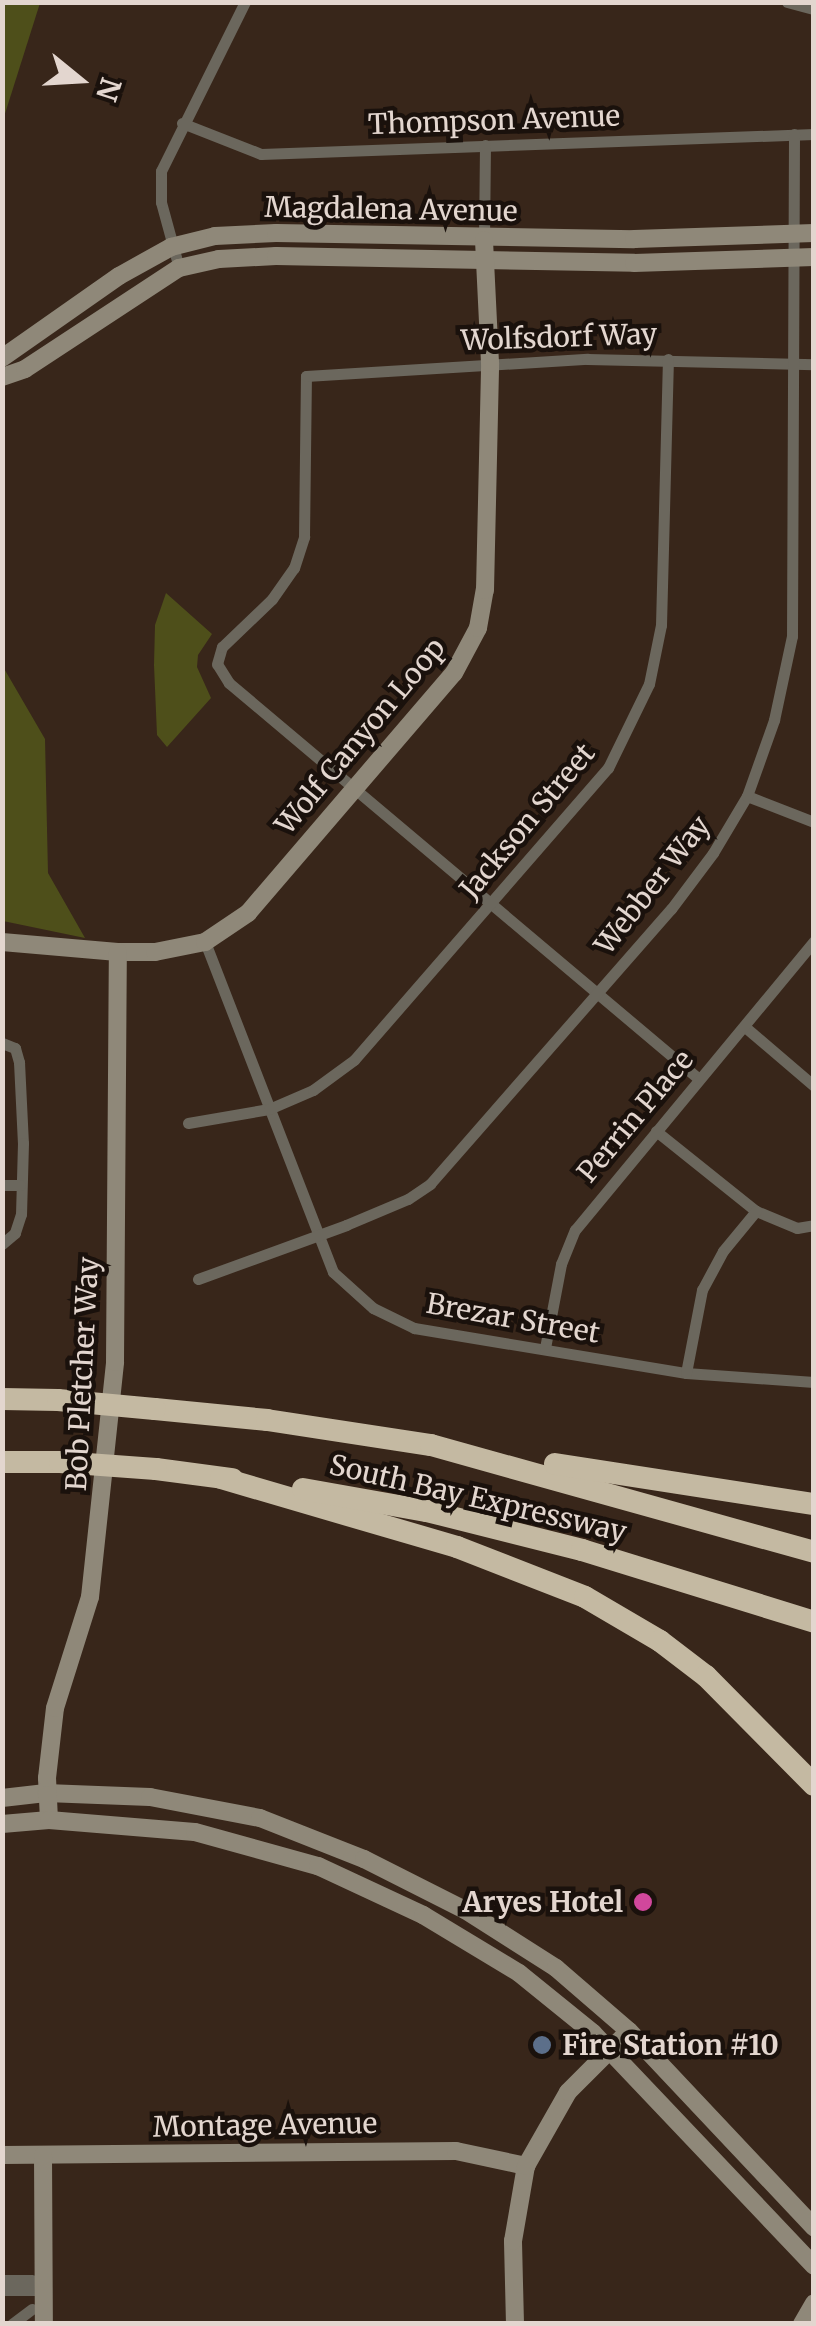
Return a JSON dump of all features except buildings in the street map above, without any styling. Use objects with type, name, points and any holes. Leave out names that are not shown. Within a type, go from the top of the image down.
[{"type":"highway","name":"South Bay Expressway","points":[[2,1399],[58,1400],[267,1420],[431,1445],[814,1552]]},
{"type":"highway","points":[[431,1445],[814,1504]]},
{"type":"highway","name":"South Bay Expressway","points":[[2,1462],[156,1469],[427,1511],[634,1565],[814,1622]]},
{"type":"highway","points":[[221,1478],[457,1546],[598,1604],[660,1641],[706,1676],[814,1786]]},
{"type":"street","points":[[179,268],[161,202],[161,171],[245,2]]},
{"type":"street","points":[[787,2],[814,9]]},
{"type":"street","name":"Thompson Avenue","points":[[182,124],[261,154],[814,134]]},
{"type":"street","name":"Webber Way","points":[[198,1279],[318,1236],[408,1199],[430,1184],[694,880],[747,796],[769,740],[791,648],[794,134]]},
{"type":"street","name":"Wolf Canyon Loop","points":[[2,942],[154,952],[206,942],[248,913],[354,784],[454,673],[478,628],[485,590],[490,363],[483,263],[486,145]]},
{"type":"street","name":"Magdalena Avenue","points":[[2,358],[119,276],[171,246],[215,236],[276,232],[484,240],[814,232]]},
{"type":"street","name":"Magdalena Avenue","points":[[2,376],[25,368],[179,268],[218,259],[276,256],[483,263],[814,257]]},
{"type":"street","name":"Wolfsdorf Way","points":[[354,784],[223,675],[217,664],[222,648],[272,599],[294,568],[304,537],[306,376],[490,363],[668,359],[814,364]]},
{"type":"street","name":"Jackson Street","points":[[188,1123],[269,1109],[312,1090],[354,1060],[608,768],[649,684],[662,625],[668,359]]},
{"type":"street","points":[[354,784],[490,906],[699,1079]]},
{"type":"street","points":[[747,796],[814,822]]},
{"type":"street","name":"Perrin Place","points":[[545,1348],[561,1264],[574,1230],[814,940]]},
{"type":"street","name":"Brezar Street","points":[[206,942],[241,1025],[332,1272],[372,1308],[414,1328],[686,1373],[814,1382]]},
{"type":"street","name":"Bob Pletcher Way","points":[[48,1820],[46,1793],[55,1708],[90,1597],[115,1362],[118,952]]},
{"type":"street","points":[[745,1028],[814,1086]]},
{"type":"street","points":[[2,1043],[15,1048],[19,1062],[23,1144],[21,1214],[16,1233],[2,1244]]},
{"type":"street","points":[[2,1096],[18,1096]]},
{"type":"street","points":[[656,1131],[756,1211],[780,1224],[797,1228],[814,1225]]},
{"type":"street","points":[[2,1185],[20,1185]]},
{"type":"street","points":[[686,1373],[702,1290],[722,1251],[756,1211]]},
{"type":"street","points":[[2,1798],[46,1793],[150,1797],[260,1818],[336,1847],[465,1910],[518,1943],[630,2030],[814,2227]]},
{"type":"street","points":[[2,1824],[48,1820],[195,1832],[264,1848],[327,1870],[424,1914],[566,2008],[814,2266]]},
{"type":"street","points":[[327,1870],[336,1847]]},
{"type":"street","points":[[515,2324],[513,2241],[526,2166],[568,2092],[630,2030]]},
{"type":"street","name":"Montage Avenue","points":[[2,2155],[456,2151],[511,2159],[526,2166]]},
{"type":"street","points":[[12,2324],[38,2316],[43,2155]]},
{"type":"street","points":[[2,2280],[38,2285]]},
{"type":"street","points":[[2,2290],[38,2285]]},
{"type":"street","points":[[802,2324],[814,2303]]},
{"type":"shaded area","points":[[2,3],[40,3],[3,120]]},
{"type":"shaded area","points":[[166,593],[212,634],[198,655],[197,667],[211,698],[167,747],[157,735],[154,665],[155,625]]},
{"type":"shaded area","points":[[2,665],[45,739],[48,873],[85,938],[3,921]]},
{"type":"place","name":"Aryes Hotel","points":[[643,1902]]},
{"type":"place","name":"Fire Station #10","points":[[542,2045]]}]
